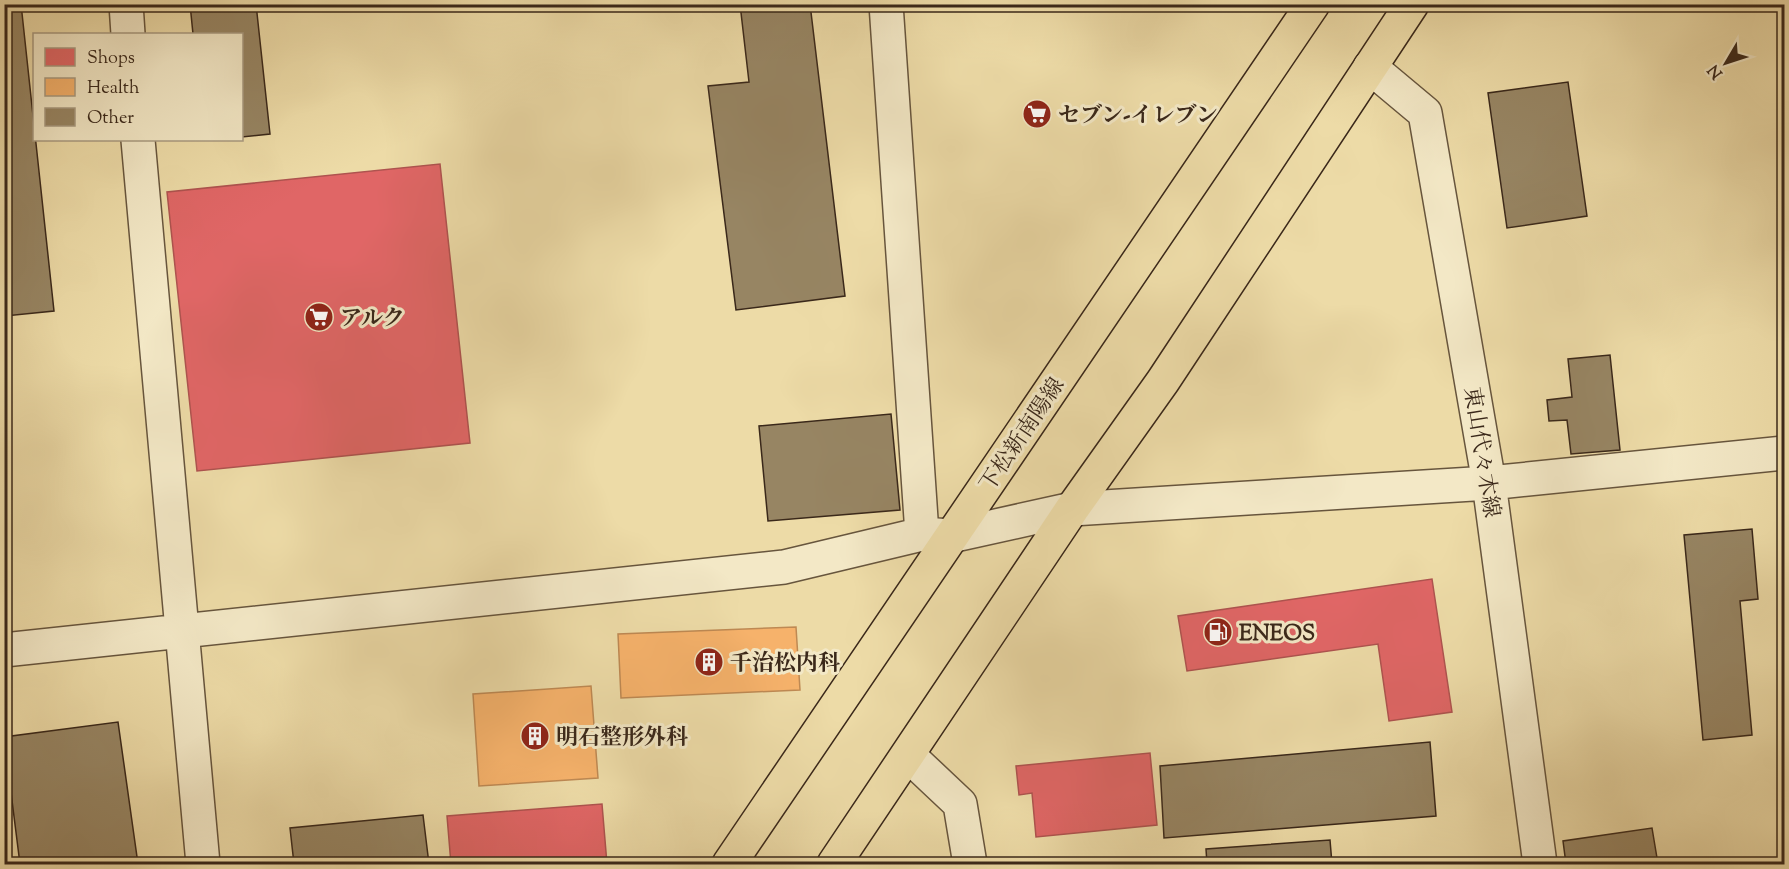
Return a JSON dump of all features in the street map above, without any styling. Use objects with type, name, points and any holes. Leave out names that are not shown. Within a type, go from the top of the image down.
[{"type":"main road","name":"下松新南陽線","points":[[729,864],[936,535],[1313,4]]},
{"type":"main road","points":[[834,864],[1071,509],[1163,381],[1412,4]]},
{"type":"street","points":[[126,4],[128,33]]},
{"type":"street","points":[[886,4],[936,535]]},
{"type":"street","name":"東山代々木線","points":[[1370,67],[1425,113],[1489,483],[1540,864]]},
{"type":"street","points":[[138,141],[203,864]]},
{"type":"street","points":[[4,650],[784,567],[1071,509],[1489,483],[1785,453]]},
{"type":"street","points":[[908,755],[960,804],[969,864]]},
{"type":"building: Shops","name":"アルク","points":[[440,164],[470,443],[197,471],[167,192]]},
{"type":"building: Shops","points":[[1432,579],[1452,712],[1389,721],[1378,644],[1187,671],[1178,616]]},
{"type":"building: Shops","points":[[1150,753],[1157,825],[1036,837],[1032,793],[1019,795],[1016,766]]},
{"type":"building: Shops","points":[[602,804],[607,864],[451,864],[447,816]]},
{"type":"building: Health","name":"千治松内科","points":[[796,627],[800,690],[621,698],[618,634]]},
{"type":"building: Health","name":"明石整形外科","points":[[591,686],[598,778],[479,786],[473,694]]},
{"type":"building: Other","points":[[4,4],[21,4],[33,116],[33,141],[36,141],[54,311],[5,316]]},
{"type":"building: Other","points":[[190,4],[256,4],[270,134],[243,137],[243,33],[193,33]]},
{"type":"building: Other","points":[[740,4],[810,4],[845,296],[736,310],[708,86],[749,82]]},
{"type":"building: Other","points":[[1568,82],[1587,216],[1507,228],[1488,93]]},
{"type":"building: Other","points":[[1610,355],[1620,450],[1571,454],[1567,420],[1549,421],[1547,400],[1572,397],[1568,359]]},
{"type":"building: Other","points":[[891,414],[900,510],[768,521],[759,426]]},
{"type":"building: Other","points":[[1752,529],[1758,599],[1740,601],[1752,735],[1703,740],[1684,535]]},
{"type":"building: Other","points":[[118,722],[138,864],[20,864],[4,737]]},
{"type":"building: Other","points":[[1430,742],[1436,816],[1164,838],[1160,766]]},
{"type":"building: Other","points":[[423,815],[429,864],[294,864],[290,828]]},
{"type":"building: Other","points":[[1652,828],[1658,864],[1566,864],[1563,841]]},
{"type":"building: Other","points":[[1330,840],[1332,864],[1207,864],[1206,849]]},
{"type":"place","name":"セブン-イレブン","points":[[1037,114]]},
{"type":"place","name":"アルク","points":[[319,317]]},
{"type":"place","name":"ENEOS","points":[[1218,632]]},
{"type":"place","name":"千治松内科","points":[[709,662]]},
{"type":"place","name":"明石整形外科","points":[[535,736]]}]
